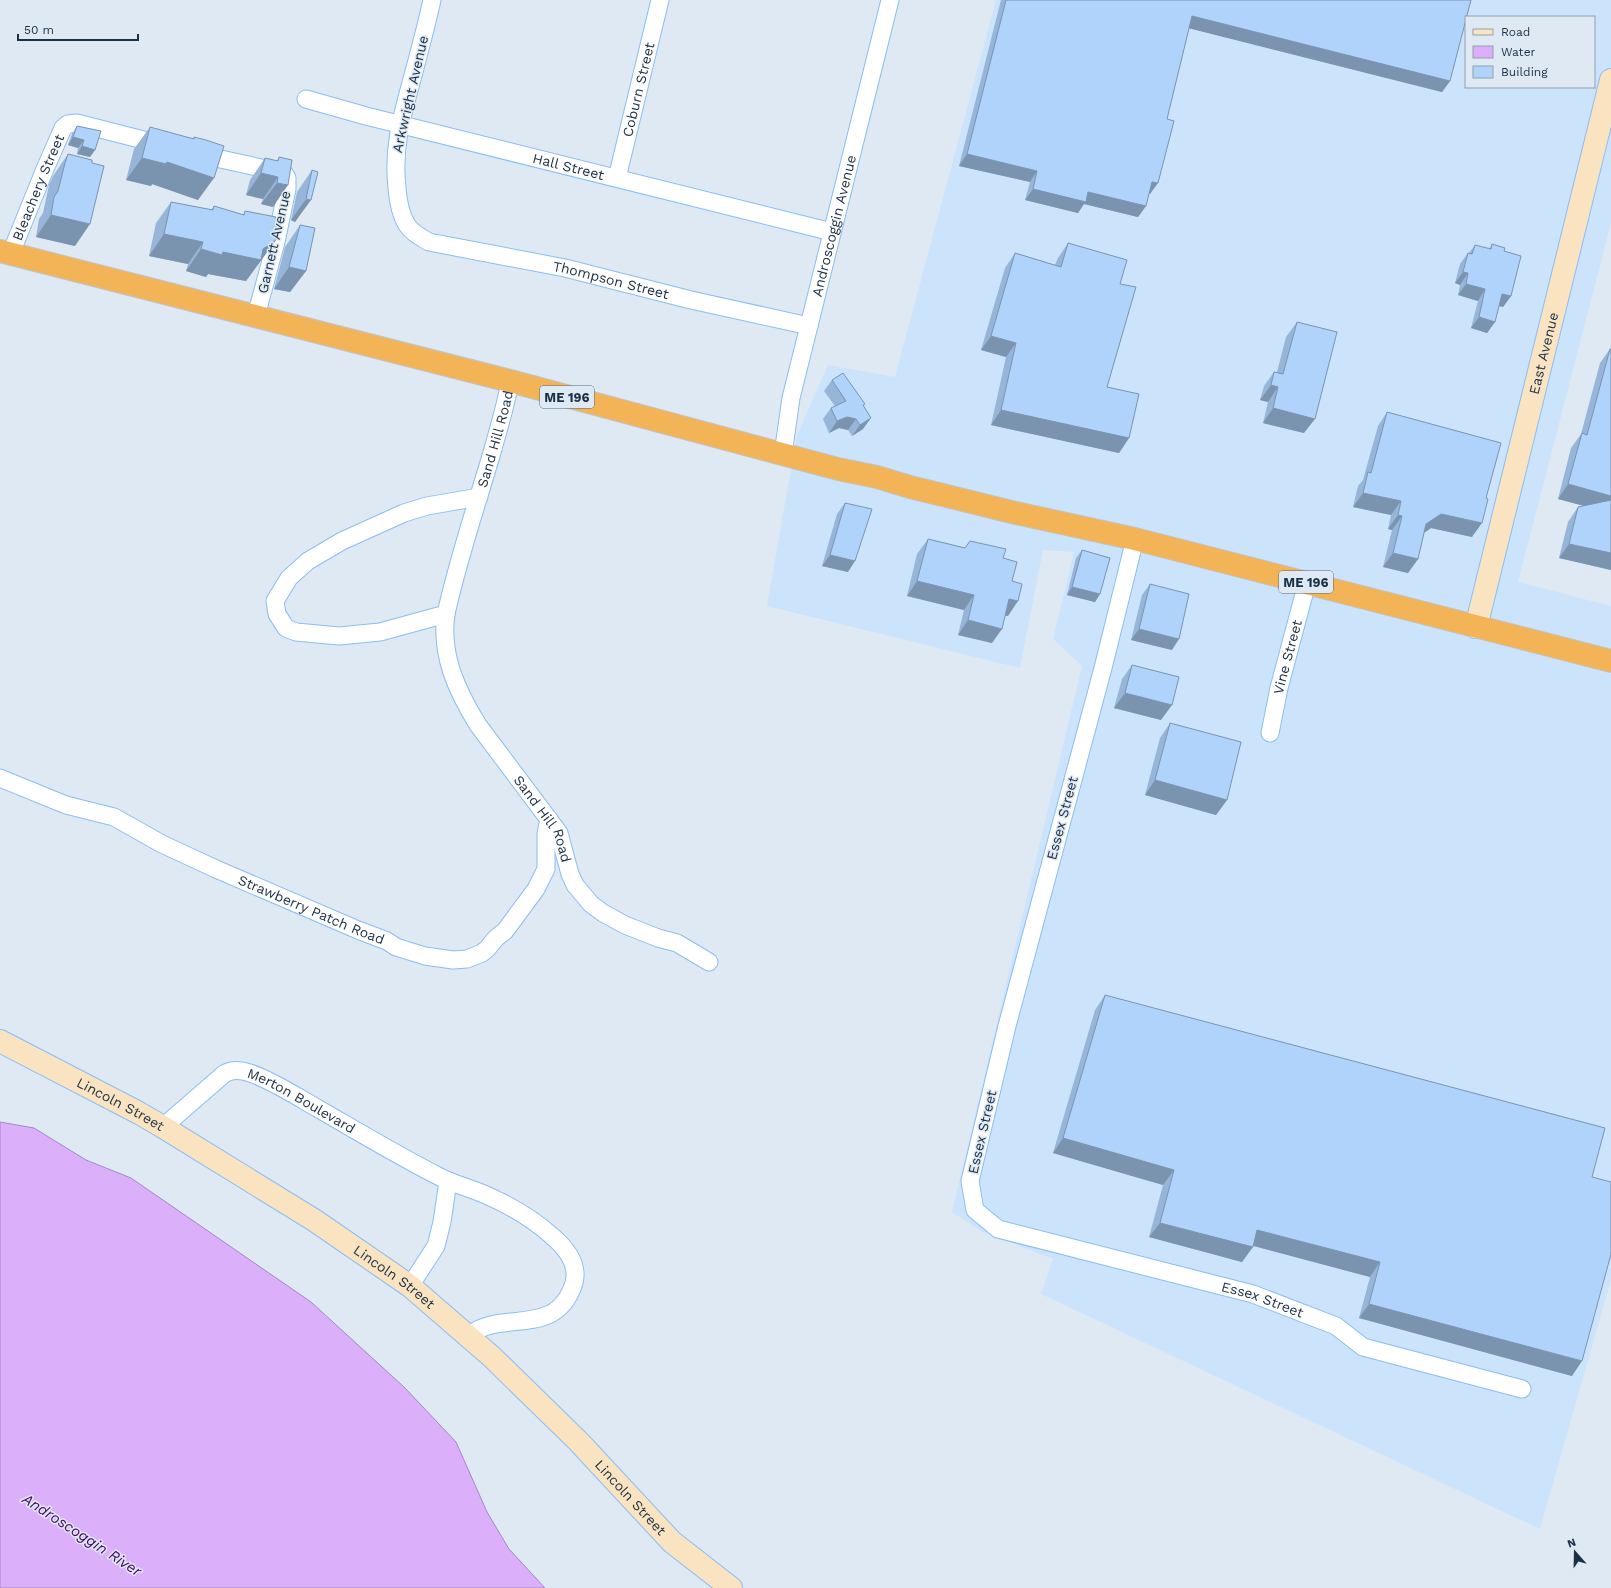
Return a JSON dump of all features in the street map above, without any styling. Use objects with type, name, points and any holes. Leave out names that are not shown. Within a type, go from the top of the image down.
[{"type":"highway","name":"ME 196","points":[[6,252],[510,381],[783,454],[1016,512],[1135,539],[1611,661]]},
{"type":"main road","name":"East Avenue","points":[[1476,627],[1611,80]]},
{"type":"main road","name":"Lincoln Street","points":[[0,1041],[163,1127],[314,1220],[410,1286],[492,1357],[579,1442],[672,1542],[731,1588]]},
{"type":"street","name":"Arkwright Avenue","points":[[414,233],[408,227],[398,201],[394,167],[400,124],[432,0]]},
{"type":"street","name":"Coburn Street","points":[[617,178],[660,0]]},
{"type":"street","name":"Androscoggin Avenue","points":[[783,454],[790,401],[890,0]]},
{"type":"street","name":"Hall Street","points":[[306,99],[366,116],[832,232]]},
{"type":"street","name":"Garnett Avenue","points":[[68,124],[77,123],[195,154],[284,173],[287,178],[287,189],[276,242],[256,316]]},
{"type":"street","name":"Bleachery Street","points":[[6,252],[64,128],[68,124]]},
{"type":"street","name":"Thompson Street","points":[[414,233],[429,242],[565,268],[691,300],[809,326]]},
{"type":"street","name":"Sand Hill Road","points":[[510,381],[506,401],[446,614],[446,650],[454,681],[467,708],[478,725],[561,837],[570,874],[575,885],[591,904],[603,913],[625,925],[658,938],[677,943],[709,962]]},
{"type":"street","name":"Sand Hill Road","points":[[446,614],[380,632],[339,636],[296,632],[286,628],[277,614],[275,601],[289,578],[303,566],[342,542],[404,513],[427,506],[479,497]]},
{"type":"street","name":"Essex Street","points":[[1135,539],[1101,676],[1007,1026],[970,1181],[975,1210],[998,1229],[1253,1294],[1336,1326],[1363,1348],[1522,1389]]},
{"type":"street","name":"Vine Street","points":[[1270,733],[1279,688],[1307,583]]},
{"type":"street","name":"Strawberry Patch Road","points":[[0,778],[66,805],[114,816],[162,844],[216,869],[387,941],[396,947],[425,956],[453,960],[467,959],[482,953],[487,949],[496,938],[505,931],[536,888],[546,870],[546,834],[549,819]]},
{"type":"street","name":"Merton Boulevard","points":[[163,1127],[224,1074],[231,1070],[245,1071],[300,1098],[448,1181],[485,1195],[531,1220],[562,1245],[571,1258],[575,1275],[574,1282],[567,1298],[558,1309],[549,1315],[537,1319],[485,1327],[475,1330],[468,1336]]},
{"type":"street","points":[[410,1286],[436,1246],[442,1222],[448,1181]]},
{"type":"shaded area","points":[[996,0],[1611,0],[1611,223],[1518,582],[1611,606],[1611,1280],[1540,1529],[1041,1294],[1053,1259],[983,1232],[952,1212],[1082,666],[1053,639],[1074,552],[1043,550],[1020,668],[767,606],[797,435],[828,365],[895,377]]},
{"type":"water","name":"Androscoggin River","points":[[0,1122],[34,1128],[86,1160],[131,1178],[311,1302],[404,1387],[456,1442],[487,1512],[509,1549],[545,1588],[0,1588]]},
{"type":"building","points":[[1006,0],[1471,0],[1467,16],[1465,16],[1465,23],[1450,81],[1192,16],[1167,119],[1174,121],[1158,183],[1152,182],[1146,206],[1088,192],[1086,202],[1033,189],[1037,171],[967,154]]},
{"type":"building","points":[[77,126],[101,131],[95,150],[82,146],[84,140],[73,137]]},
{"type":"building","points":[[150,127],[194,139],[194,137],[206,140],[224,146],[214,178],[167,162],[166,164],[142,158]]},
{"type":"building","points":[[68,154],[92,160],[92,163],[104,166],[90,224],[51,215],[54,197],[58,191]]},
{"type":"building","points":[[279,157],[292,160],[288,185],[277,183],[278,177],[261,173],[265,158],[278,161]]},
{"type":"building","points":[[312,170],[318,172],[311,200],[306,199]]},
{"type":"building","points":[[171,202],[213,210],[214,206],[244,215],[245,211],[276,217],[276,219],[281,220],[276,240],[263,249],[261,260],[223,252],[222,255],[201,249],[203,242],[164,234]]},
{"type":"building","points":[[300,225],[315,228],[306,271],[289,267]]},
{"type":"building","points":[[1068,243],[1127,260],[1120,284],[1136,287],[1107,387],[1139,394],[1129,438],[1001,410],[1016,343],[991,336],[1015,253],[1061,267]]},
{"type":"building","points":[[1492,244],[1505,248],[1504,251],[1521,256],[1511,296],[1502,294],[1495,322],[1479,317],[1485,289],[1466,284],[1468,273],[1463,272],[1468,253],[1472,254],[1475,245],[1491,249]]},
{"type":"building","points":[[1297,322],[1337,332],[1315,419],[1273,408],[1278,387],[1271,385],[1274,372],[1283,374]]},
{"type":"building","points":[[1610,349],[1611,496],[1568,484],[1582,433],[1587,435]]},
{"type":"building","points":[[843,373],[865,404],[863,405],[871,418],[860,425],[856,419],[847,417],[837,421],[831,408],[846,401],[832,380]]},
{"type":"building","points":[[1387,412],[1501,443],[1486,498],[1488,499],[1482,523],[1441,514],[1426,524],[1418,559],[1393,553],[1402,516],[1398,515],[1401,501],[1363,493],[1368,472],[1371,473]]},
{"type":"building","points":[[1611,500],[1611,553],[1569,544],[1578,507]]},
{"type":"building","points":[[845,503],[872,509],[855,561],[830,555]]},
{"type":"building","points":[[928,539],[965,548],[970,541],[1006,549],[1003,558],[1017,562],[1012,581],[1022,584],[1018,601],[1009,599],[1002,629],[968,620],[974,595],[917,581]]},
{"type":"building","points":[[1082,550],[1110,558],[1100,594],[1072,587]]},
{"type":"building","points":[[1150,584],[1189,594],[1179,639],[1139,629]]},
{"type":"building","points":[[1132,665],[1179,677],[1172,705],[1125,693]]},
{"type":"building","points":[[1170,723],[1241,742],[1227,800],[1155,780]]},
{"type":"building","points":[[1105,995],[1605,1128],[1592,1177],[1611,1182],[1611,1254],[1582,1361],[1369,1304],[1380,1262],[1257,1230],[1253,1247],[1160,1223],[1174,1170],[1063,1138]]}]
